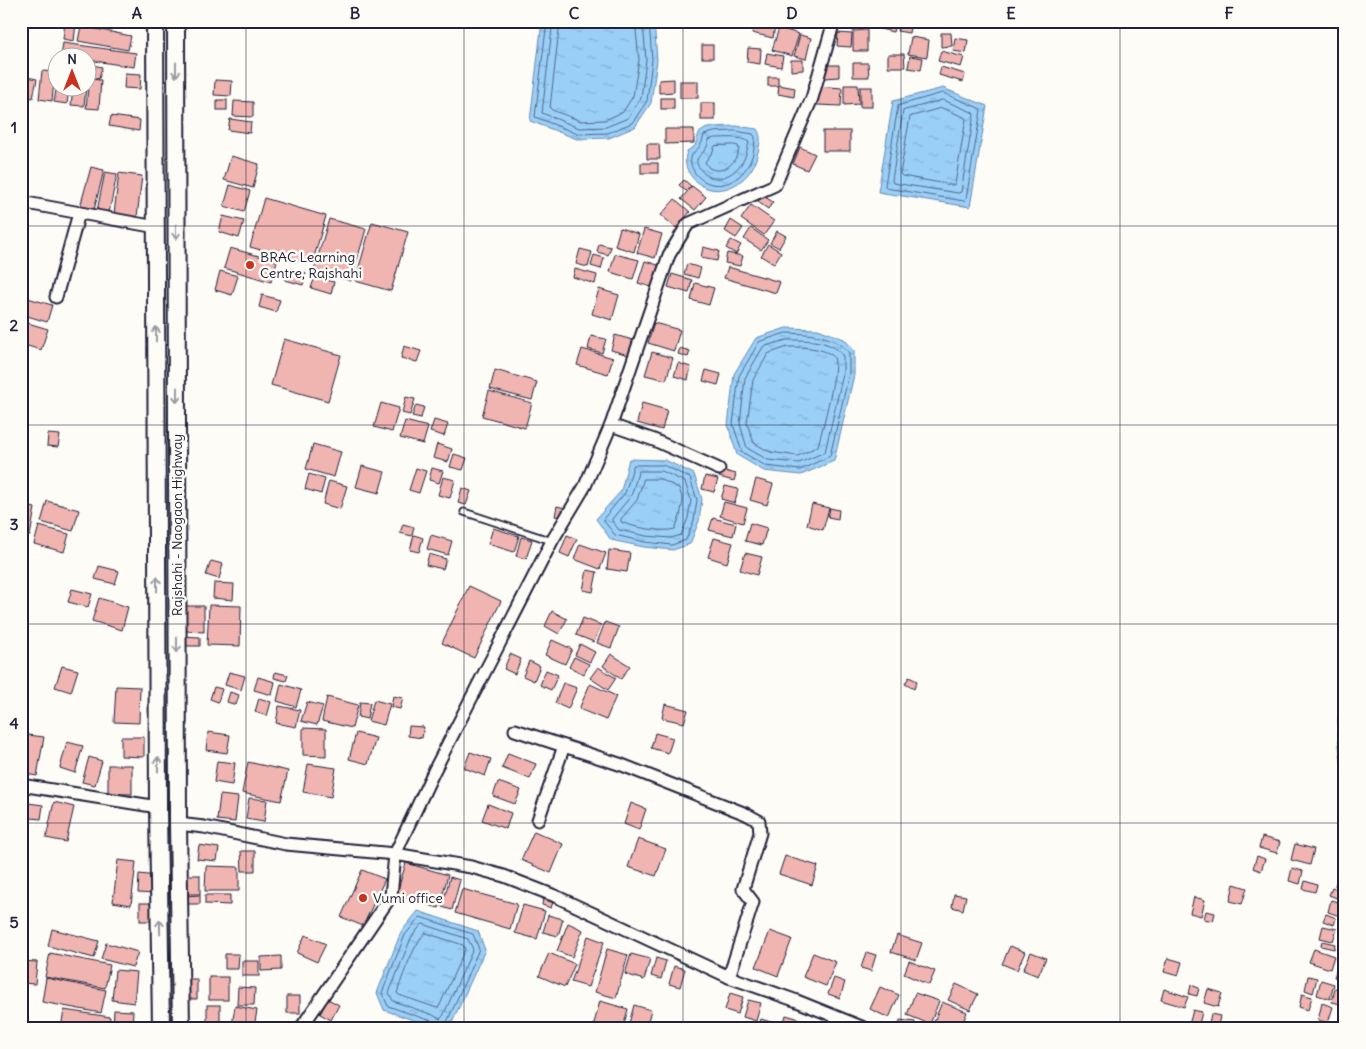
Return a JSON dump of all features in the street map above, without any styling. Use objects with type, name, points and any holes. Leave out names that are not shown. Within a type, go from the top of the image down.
[{"type":"main road","name":"Rajshahi - Naogaon Highway","points":[[155,21],[158,807],[161,1028]]},
{"type":"main road","name":"Rajshahi - Naogaon Highway","points":[[176,21],[177,688],[181,1028]]},
{"type":"main road","points":[[158,688],[177,688]]},
{"type":"main road","points":[[160,960],[180,960]]},
{"type":"street","points":[[300,1028],[391,896],[395,854],[434,771],[552,541],[585,486],[611,424],[669,255],[688,224],[775,185],[812,98],[834,21]]},
{"type":"street","points":[[21,202],[156,227]]},
{"type":"street","points":[[56,297],[79,214]]},
{"type":"street","points":[[611,424],[719,468]]},
{"type":"street","points":[[515,730],[622,765],[746,814],[759,821],[760,833],[743,889],[753,902],[728,977]]},
{"type":"street","points":[[538,820],[564,746]]},
{"type":"street","points":[[21,785],[158,807]]},
{"type":"street","points":[[178,824],[204,827],[286,844],[395,854],[471,867],[504,876],[555,896],[728,977],[797,1001],[864,1028]]},
{"type":"lane","points":[[464,512],[552,541]]},
{"type":"water","points":[[542,21],[654,21],[657,60],[651,103],[635,127],[609,138],[577,139],[530,121]]},
{"type":"water","points":[[943,88],[987,106],[970,207],[878,192],[893,101]]},
{"type":"water","points":[[736,126],[757,129],[759,132],[760,143],[752,168],[745,177],[730,187],[714,190],[706,188],[699,184],[688,171],[685,161],[687,151],[695,146],[699,133],[705,129]]},
{"type":"water","points":[[786,328],[818,329],[844,339],[854,350],[854,375],[834,461],[801,475],[764,471],[737,455],[728,425],[734,374],[756,338]]},
{"type":"water","points":[[629,459],[665,460],[694,474],[702,499],[699,521],[690,544],[673,550],[644,547],[611,540],[596,519],[621,491]]},
{"type":"water","points":[[1345,696],[1345,780],[1339,749],[1338,724],[1341,703]]},
{"type":"water","points":[[418,911],[478,931],[485,950],[451,1025],[436,1028],[384,1010],[377,993],[401,932]]},
{"type":"building","points":[[88,21],[103,21],[102,27],[88,25]]},
{"type":"building","points":[[878,21],[896,21],[893,32],[876,28]]},
{"type":"building","points":[[899,21],[911,21],[909,33],[897,31]]},
{"type":"building","points":[[65,22],[76,23],[74,41],[63,39]]},
{"type":"building","points":[[754,22],[775,26],[773,38],[752,33]]},
{"type":"building","points":[[81,26],[131,36],[128,50],[78,41]]},
{"type":"building","points":[[779,28],[799,34],[792,56],[772,50]]},
{"type":"building","points":[[867,30],[867,51],[853,51],[853,31]]},
{"type":"building","points":[[838,33],[852,34],[851,47],[837,46]]},
{"type":"building","points":[[941,33],[951,33],[952,46],[941,47]]},
{"type":"building","points":[[800,35],[811,38],[806,59],[794,56]]},
{"type":"building","points":[[911,37],[929,40],[927,57],[908,54]]},
{"type":"building","points":[[955,38],[968,40],[966,53],[953,51]]},
{"type":"building","points":[[63,43],[136,53],[134,67],[98,62],[98,48],[62,48]]},
{"type":"building","points":[[702,45],[713,45],[713,58],[702,58]]},
{"type":"building","points":[[748,48],[761,49],[760,64],[747,62]]},
{"type":"building","points":[[941,51],[964,57],[961,67],[938,61]]},
{"type":"building","points":[[767,53],[783,56],[781,67],[765,64]]},
{"type":"building","points":[[888,54],[904,54],[905,67],[888,67]]},
{"type":"building","points":[[910,56],[923,58],[921,70],[908,68]]},
{"type":"building","points":[[791,60],[803,60],[803,70],[791,71]]},
{"type":"building","points":[[853,63],[868,63],[869,77],[853,77]]},
{"type":"building","points":[[824,65],[839,65],[839,77],[824,78]]},
{"type":"building","points":[[98,66],[102,67],[98,79]]},
{"type":"building","points":[[941,67],[965,74],[963,82],[939,75]]},
{"type":"building","points":[[42,71],[48,71],[48,98],[52,98],[52,101],[39,99]]},
{"type":"building","points":[[125,73],[141,74],[140,89],[124,88]]},
{"type":"building","points":[[22,76],[37,79],[33,98],[21,96]]},
{"type":"building","points":[[768,77],[778,77],[778,86],[768,86]]},
{"type":"building","points":[[674,79],[674,92],[659,93],[659,80]]},
{"type":"building","points":[[98,80],[101,80],[99,109],[86,108],[87,98],[98,98]]},
{"type":"building","points":[[215,80],[232,81],[231,96],[214,95]]},
{"type":"building","points":[[680,81],[698,81],[698,98],[680,98]]},
{"type":"building","points":[[779,85],[795,88],[794,97],[778,94]]},
{"type":"building","points":[[844,85],[858,85],[859,104],[844,105]]},
{"type":"building","points":[[818,86],[842,88],[841,106],[817,105]]},
{"type":"building","points":[[860,87],[872,87],[872,107],[860,107]]},
{"type":"building","points":[[55,98],[68,98],[67,104],[54,102]]},
{"type":"building","points":[[72,98],[85,98],[84,106],[71,105]]},
{"type":"building","points":[[661,98],[674,98],[674,109],[661,109]]},
{"type":"building","points":[[217,100],[227,100],[227,110],[217,110]]},
{"type":"building","points":[[234,101],[253,102],[253,117],[233,116]]},
{"type":"building","points":[[701,103],[715,103],[715,120],[701,120]]},
{"type":"building","points":[[111,116],[140,120],[139,131],[109,126]]},
{"type":"building","points":[[230,119],[251,122],[250,133],[228,130]]},
{"type":"building","points":[[665,129],[694,129],[694,143],[665,144]]},
{"type":"building","points":[[823,131],[850,131],[850,151],[823,151]]},
{"type":"building","points":[[647,144],[659,144],[660,159],[647,159]]},
{"type":"building","points":[[800,147],[815,154],[807,170],[793,164]]},
{"type":"building","points":[[231,156],[259,164],[253,188],[224,180]]},
{"type":"building","points":[[641,163],[658,163],[658,173],[641,173]]},
{"type":"building","points":[[91,167],[104,170],[94,210],[80,207]]},
{"type":"building","points":[[105,172],[117,174],[109,213],[97,211]]},
{"type":"building","points":[[119,173],[142,176],[137,217],[114,214]]},
{"type":"building","points":[[684,180],[691,186],[686,191],[679,185]]},
{"type":"building","points":[[230,185],[250,191],[244,212],[224,206]]},
{"type":"building","points":[[692,186],[706,197],[695,210],[681,199]]},
{"type":"building","points":[[762,195],[773,202],[768,209],[758,202]]},
{"type":"building","points":[[264,198],[326,216],[312,264],[250,247]]},
{"type":"building","points":[[675,199],[690,212],[676,228],[661,215]]},
{"type":"building","points":[[751,205],[774,221],[764,235],[741,219]]},
{"type":"building","points":[[223,216],[244,221],[239,238],[219,232]]},
{"type":"building","points":[[329,219],[366,229],[351,281],[314,270]]},
{"type":"building","points":[[731,220],[743,228],[736,238],[725,231]]},
{"type":"building","points":[[372,222],[408,232],[391,291],[355,281]]},
{"type":"building","points":[[620,228],[639,234],[634,252],[615,246]]},
{"type":"building","points":[[751,228],[768,240],[761,250],[744,239]]},
{"type":"building","points":[[644,229],[662,234],[655,258],[637,253]]},
{"type":"building","points":[[777,231],[786,236],[779,248],[770,243]]},
{"type":"building","points":[[731,240],[741,245],[736,254],[726,248]]},
{"type":"building","points":[[599,244],[611,247],[608,255],[597,252]]},
{"type":"building","points":[[768,244],[781,252],[774,264],[761,256]]},
{"type":"building","points":[[703,247],[719,251],[717,261],[701,258]]},
{"type":"building","name":"BRAC Learning Centre, Rajshahi","points":[[230,248],[277,261],[271,282],[224,268]]},
{"type":"building","points":[[580,249],[592,252],[588,267],[576,264]]},
{"type":"building","points":[[727,253],[743,256],[740,266],[725,263]]},
{"type":"building","points":[[615,254],[639,260],[633,279],[610,272]]},
{"type":"building","points":[[594,255],[604,258],[601,269],[591,266]]},
{"type":"building","points":[[645,261],[661,266],[655,288],[638,283]]},
{"type":"building","points":[[687,264],[701,268],[698,278],[684,274]]},
{"type":"building","points":[[728,267],[780,282],[776,293],[724,278]]},
{"type":"building","points":[[288,268],[306,273],[303,285],[285,280]]},
{"type":"building","points":[[575,269],[597,275],[595,284],[573,277]]},
{"type":"building","points":[[220,271],[238,276],[232,295],[215,290]]},
{"type":"building","points":[[672,274],[692,280],[689,293],[668,287]]},
{"type":"building","points":[[315,277],[334,282],[331,294],[311,288]]},
{"type":"building","points":[[695,283],[714,288],[709,305],[691,300]]},
{"type":"building","points":[[599,289],[619,295],[612,320],[592,314]]},
{"type":"building","points":[[262,295],[280,300],[276,312],[259,307]]},
{"type":"building","points":[[24,297],[52,305],[47,322],[21,314]]},
{"type":"building","points":[[21,321],[48,329],[41,350],[21,344]]},
{"type":"building","points":[[654,323],[680,330],[674,351],[648,343]]},
{"type":"building","points":[[615,335],[636,341],[632,356],[611,350]]},
{"type":"building","points":[[591,336],[606,339],[602,353],[588,349]]},
{"type":"building","points":[[284,339],[341,355],[328,401],[271,385]]},
{"type":"building","points":[[404,346],[421,351],[417,362],[401,358]]},
{"type":"building","points":[[680,348],[690,351],[688,357],[678,354]]},
{"type":"building","points":[[582,349],[613,358],[608,374],[577,365]]},
{"type":"building","points":[[652,352],[673,358],[666,380],[645,375]]},
{"type":"building","points":[[678,363],[691,367],[688,380],[674,376]]},
{"type":"building","points":[[495,370],[537,382],[532,400],[490,389]]},
{"type":"building","points":[[706,370],[721,374],[718,385],[703,381]]},
{"type":"building","points":[[489,391],[532,403],[525,428],[482,416]]},
{"type":"building","points":[[406,397],[415,399],[410,415],[402,413]]},
{"type":"building","points":[[381,403],[399,408],[392,432],[374,427]]},
{"type":"building","points":[[642,403],[667,410],[662,430],[637,423]]},
{"type":"building","points":[[416,405],[424,407],[421,418],[412,416]]},
{"type":"building","points":[[434,420],[448,424],[444,436],[430,432]]},
{"type":"building","points":[[405,421],[428,427],[423,444],[400,438]]},
{"type":"building","points":[[48,434],[60,435],[58,447],[47,446]]},
{"type":"building","points":[[313,444],[341,452],[334,477],[306,469]]},
{"type":"building","points":[[437,444],[452,449],[448,462],[433,458]]},
{"type":"building","points":[[454,454],[467,458],[463,470],[450,467]]},
{"type":"building","points":[[362,466],[385,472],[379,493],[356,487]]},
{"type":"building","points":[[416,468],[426,471],[419,493],[409,490]]},
{"type":"building","points":[[432,468],[443,471],[439,483],[429,480]]},
{"type":"building","points":[[721,470],[736,474],[734,481],[719,477]]},
{"type":"building","points":[[309,474],[325,479],[321,494],[305,489]]},
{"type":"building","points":[[705,476],[718,479],[714,492],[702,489]]},
{"type":"building","points":[[443,477],[455,480],[450,498],[438,495]]},
{"type":"building","points":[[756,479],[773,484],[767,505],[750,500]]},
{"type":"building","points":[[329,481],[347,486],[340,509],[323,504]]},
{"type":"building","points":[[725,486],[738,489],[735,503],[721,499]]},
{"type":"building","points":[[462,488],[471,491],[466,505],[458,503]]},
{"type":"building","points":[[47,501],[79,510],[73,531],[41,522]]},
{"type":"building","points":[[724,502],[747,508],[743,523],[720,516]]},
{"type":"building","points":[[812,504],[829,508],[823,530],[807,525]]},
{"type":"building","points":[[21,505],[35,508],[30,536],[21,535]]},
{"type":"building","points":[[557,506],[565,508],[562,518],[555,516]]},
{"type":"building","points":[[830,508],[839,510],[838,519],[828,517]]},
{"type":"building","points":[[713,518],[736,524],[733,536],[709,530]]},
{"type":"building","points":[[750,523],[767,528],[762,545],[745,541]]},
{"type":"building","points":[[403,524],[414,527],[412,536],[400,533]]},
{"type":"building","points":[[39,526],[69,534],[64,552],[34,544]]},
{"type":"building","points":[[493,528],[519,536],[514,552],[488,544]]},
{"type":"building","points":[[414,535],[423,538],[419,552],[410,550]]},
{"type":"building","points":[[431,535],[452,541],[448,555],[427,549]]},
{"type":"building","points":[[567,535],[577,539],[569,557],[560,553]]},
{"type":"building","points":[[521,537],[532,540],[526,559],[516,556]]},
{"type":"building","points":[[714,538],[733,543],[727,563],[708,557]]},
{"type":"building","points":[[580,544],[606,553],[600,569],[574,559]]},
{"type":"building","points":[[609,550],[630,553],[627,572],[607,569]]},
{"type":"building","points":[[745,553],[762,557],[757,575],[740,570]]},
{"type":"building","points":[[429,554],[446,559],[443,569],[426,565]]},
{"type":"building","points":[[211,561],[223,564],[219,579],[206,575]]},
{"type":"building","points":[[99,566],[119,571],[115,584],[95,579]]},
{"type":"building","points":[[587,570],[597,572],[593,592],[583,590]]},
{"type":"building","points":[[214,583],[234,584],[233,600],[213,598]]},
{"type":"building","points":[[469,586],[501,601],[474,658],[442,643]]},
{"type":"building","points":[[72,589],[92,594],[88,607],[68,602]]},
{"type":"building","points":[[99,598],[128,607],[122,630],[92,621]]},
{"type":"building","points":[[209,605],[241,606],[240,646],[207,645]]},
{"type":"building","points":[[185,606],[204,606],[204,632],[185,631]]},
{"type":"building","points":[[552,611],[567,619],[559,634],[545,626]]},
{"type":"building","points":[[583,618],[601,625],[594,642],[576,635]]},
{"type":"building","points":[[605,622],[619,627],[611,648],[597,643]]},
{"type":"building","points":[[181,636],[200,637],[200,646],[181,646]]},
{"type":"building","points":[[552,640],[572,649],[565,664],[545,655]]},
{"type":"building","points":[[580,644],[595,652],[590,662],[575,655]]},
{"type":"building","points":[[510,654],[521,659],[515,674],[504,669]]},
{"type":"building","points":[[611,654],[630,666],[621,679],[603,666]]},
{"type":"building","points":[[574,657],[589,664],[584,674],[569,667]]},
{"type":"building","points":[[529,661],[540,666],[534,681],[523,676]]},
{"type":"building","points":[[62,666],[78,670],[71,692],[55,687]]},
{"type":"building","points":[[598,667],[616,678],[608,690],[590,678]]},
{"type":"building","points":[[546,670],[558,675],[551,690],[540,685]]},
{"type":"building","points":[[229,672],[245,676],[241,690],[225,685]]},
{"type":"building","points":[[275,672],[288,675],[286,681],[274,678]]},
{"type":"building","points":[[258,677],[275,682],[272,695],[254,690]]},
{"type":"building","points":[[909,677],[917,681],[914,689],[905,684]]},
{"type":"building","points":[[563,683],[577,688],[568,709],[555,703]]},
{"type":"building","points":[[281,684],[301,690],[296,707],[277,701]]},
{"type":"building","points":[[590,684],[616,696],[606,720],[579,709]]},
{"type":"building","points":[[116,686],[140,687],[139,723],[114,722]]},
{"type":"building","points":[[214,687],[222,689],[218,702],[210,699]]},
{"type":"building","points":[[230,692],[239,695],[236,705],[227,702]]},
{"type":"building","points":[[393,696],[403,698],[400,709],[391,707]]},
{"type":"building","points":[[327,697],[358,705],[352,728],[322,721]]},
{"type":"building","points":[[259,698],[271,702],[267,716],[255,712]]},
{"type":"building","points":[[374,700],[390,704],[384,725],[368,721]]},
{"type":"building","points":[[307,702],[323,706],[317,725],[301,721]]},
{"type":"building","points":[[360,702],[370,703],[367,719],[358,717]]},
{"type":"building","points":[[665,704],[688,710],[684,723],[662,718]]},
{"type":"building","points":[[279,706],[300,710],[296,727],[276,723]]},
{"type":"building","points":[[409,726],[424,727],[422,738],[408,736]]},
{"type":"building","points":[[303,728],[326,729],[326,756],[303,755]]},
{"type":"building","points":[[208,732],[230,735],[227,753],[206,750]]},
{"type":"building","points":[[356,733],[376,738],[368,764],[349,759]]},
{"type":"building","points":[[655,733],[673,738],[668,753],[651,748]]},
{"type":"building","points":[[28,735],[44,737],[37,776],[21,773]]},
{"type":"building","points":[[121,737],[144,737],[144,757],[121,756]]},
{"type":"building","points":[[67,742],[83,746],[75,773],[60,768]]},
{"type":"building","points":[[470,752],[491,759],[485,776],[464,768]]},
{"type":"building","points":[[508,753],[536,764],[530,779],[502,768]]},
{"type":"building","points":[[89,757],[102,761],[95,785],[82,782]]},
{"type":"building","points":[[217,761],[235,763],[232,785],[214,782]]},
{"type":"building","points":[[248,762],[288,771],[281,801],[242,793]]},
{"type":"building","points":[[308,764],[336,768],[331,797],[303,792]]},
{"type":"building","points":[[108,765],[132,765],[132,794],[108,794]]},
{"type":"building","points":[[498,782],[521,790],[515,804],[493,796]]},
{"type":"building","points":[[220,795],[238,797],[235,822],[217,820]]},
{"type":"building","points":[[249,798],[267,800],[264,822],[246,819]]},
{"type":"building","points":[[21,802],[43,805],[41,819],[21,817]]},
{"type":"building","points":[[54,802],[74,807],[66,842],[46,838]]},
{"type":"building","points":[[631,803],[646,809],[639,830],[624,824]]},
{"type":"building","points":[[488,804],[511,813],[506,829],[482,820]]},
{"type":"building","points":[[534,831],[563,844],[551,873],[521,860]]},
{"type":"building","points":[[1262,837],[1280,842],[1277,853],[1259,848]]},
{"type":"building","points":[[638,839],[666,849],[656,876],[628,867]]},
{"type":"building","points":[[1295,844],[1314,849],[1310,865],[1291,860]]},
{"type":"building","points":[[199,845],[219,848],[217,861],[197,859]]},
{"type":"building","points":[[241,851],[255,851],[255,871],[242,871]]},
{"type":"building","points":[[785,856],[818,866],[812,885],[779,874]]},
{"type":"building","points":[[1257,856],[1265,859],[1261,871],[1253,868]]},
{"type":"building","points":[[118,860],[136,862],[131,905],[113,902]]},
{"type":"building","points":[[406,863],[448,875],[439,908],[396,896]]},
{"type":"building","points":[[206,866],[239,867],[239,891],[205,891]]},
{"type":"building","points":[[1292,868],[1303,871],[1300,884],[1289,881]]},
{"type":"building","name":"Vumi office","points":[[362,870],[385,879],[363,926],[341,917]]},
{"type":"building","points":[[139,874],[157,876],[155,894],[138,893]]},
{"type":"building","points":[[183,875],[200,875],[200,894],[184,894]]},
{"type":"building","points":[[1338,875],[1345,877],[1345,889],[1335,886]]},
{"type":"building","points":[[450,877],[460,880],[452,910],[442,907]]},
{"type":"building","points":[[1305,881],[1317,885],[1315,892],[1303,889]]},
{"type":"building","points":[[1234,884],[1247,888],[1242,904],[1230,901]]},
{"type":"building","points":[[1332,888],[1345,893],[1344,901],[1329,895]]},
{"type":"building","points":[[462,889],[517,904],[510,929],[455,913]]},
{"type":"building","points":[[954,894],[966,896],[963,910],[952,907]]},
{"type":"building","points":[[200,895],[200,904],[185,904],[184,896]]},
{"type":"building","points":[[205,895],[230,895],[230,905],[205,904]]},
{"type":"building","points":[[1194,897],[1205,900],[1201,916],[1190,913]]},
{"type":"building","points":[[543,899],[553,902],[551,908],[542,905]]},
{"type":"building","points":[[1331,900],[1345,904],[1343,917],[1328,912]]},
{"type":"building","points":[[140,903],[152,903],[152,921],[140,921]]},
{"type":"building","points":[[523,905],[545,911],[537,939],[515,933]]},
{"type":"building","points":[[1206,911],[1215,913],[1213,921],[1204,919]]},
{"type":"building","points":[[1326,914],[1336,918],[1334,925],[1323,921]]},
{"type":"building","points":[[548,915],[563,919],[558,936],[543,932]]},
{"type":"building","points":[[568,923],[583,930],[572,957],[557,951]]},
{"type":"building","points":[[1323,926],[1337,929],[1333,941],[1320,938]]},
{"type":"building","points":[[52,929],[99,941],[94,958],[48,946]]},
{"type":"building","points":[[770,931],[792,939],[778,976],[756,967]]},
{"type":"building","points":[[305,935],[326,944],[317,962],[297,953]]},
{"type":"building","points":[[897,935],[922,943],[916,960],[891,952]]},
{"type":"building","points":[[588,936],[604,942],[588,987],[571,982]]},
{"type":"building","points":[[1322,941],[1335,944],[1334,949],[1321,946]]},
{"type":"building","points":[[106,943],[138,952],[133,967],[101,959]]},
{"type":"building","points":[[1010,946],[1025,952],[1017,970],[1002,964]]},
{"type":"building","points":[[607,949],[628,955],[616,998],[595,992]]},
{"type":"building","points":[[1314,949],[1334,956],[1330,969],[1309,962]]},
{"type":"building","points":[[866,952],[876,955],[871,971],[861,968]]},
{"type":"building","points":[[1031,952],[1046,958],[1038,976],[1023,970]]},
{"type":"building","points":[[50,953],[110,965],[105,988],[45,977]]},
{"type":"building","points":[[549,953],[575,964],[565,987],[539,976]]},
{"type":"building","points":[[813,953],[836,962],[826,986],[803,977]]},
{"type":"building","points":[[225,954],[239,954],[238,969],[225,969]]},
{"type":"building","points":[[631,954],[650,959],[644,980],[625,974]]},
{"type":"building","points":[[281,956],[281,970],[261,971],[261,957]]},
{"type":"building","points":[[656,958],[666,961],[661,979],[651,976]]},
{"type":"building","points":[[1168,958],[1182,962],[1178,976],[1164,972]]},
{"type":"building","points":[[21,961],[37,962],[35,984],[21,983]]},
{"type":"building","points":[[242,961],[259,961],[259,976],[242,976]]},
{"type":"building","points":[[909,961],[935,971],[929,985],[904,974]]},
{"type":"building","points":[[674,966],[685,969],[680,987],[669,984]]},
{"type":"building","points":[[115,970],[137,972],[134,1003],[112,1000]]},
{"type":"building","points":[[1336,971],[1345,973],[1345,981],[1334,977]]},
{"type":"building","points":[[1308,976],[1317,978],[1313,993],[1305,990]]},
{"type":"building","points":[[209,977],[228,977],[228,1000],[209,1000]]},
{"type":"building","points":[[46,978],[106,990],[101,1013],[42,1002]]},
{"type":"building","points":[[834,978],[845,982],[840,998],[828,994]]},
{"type":"building","points":[[183,979],[197,979],[197,999],[184,999]]},
{"type":"building","points":[[1321,980],[1334,984],[1330,999],[1317,995]]},
{"type":"building","points":[[956,984],[978,994],[970,1010],[948,1000]]},
{"type":"building","points":[[1191,985],[1199,988],[1197,996],[1189,994]]},
{"type":"building","points":[[238,987],[255,988],[254,1005],[237,1005]]},
{"type":"building","points":[[880,987],[899,995],[889,1018],[870,1009]]},
{"type":"building","points":[[1335,988],[1345,990],[1345,1005],[1332,1002]]},
{"type":"building","points":[[1164,989],[1188,997],[1184,1007],[1161,1000]]},
{"type":"building","points":[[1208,989],[1222,993],[1218,1007],[1204,1003]]},
{"type":"building","points":[[730,993],[743,997],[738,1014],[725,1010]]},
{"type":"building","points":[[915,993],[939,1001],[930,1024],[907,1015]]},
{"type":"building","points":[[1302,994],[1312,997],[1308,1010],[1299,1007]]},
{"type":"building","points":[[287,996],[300,996],[300,1013],[287,1013]]},
{"type":"building","points":[[328,999],[339,1005],[331,1020],[320,1014]]},
{"type":"building","points":[[748,1000],[761,1003],[756,1021],[743,1017]]},
{"type":"building","points":[[600,1001],[628,1009],[623,1028],[593,1027]]},
{"type":"building","points":[[942,1002],[967,1012],[961,1028],[947,1028],[934,1022]]},
{"type":"building","points":[[1322,1003],[1333,1007],[1328,1023],[1318,1020]]},
{"type":"building","points":[[207,1005],[220,1005],[220,1025],[207,1025]]},
{"type":"building","points":[[634,1005],[651,1010],[646,1028],[628,1027]]},
{"type":"building","points":[[235,1006],[257,1010],[254,1028],[232,1026]]},
{"type":"building","points":[[64,1010],[110,1017],[109,1028],[61,1028]]},
{"type":"building","points":[[114,1010],[133,1011],[132,1028],[113,1028]]},
{"type":"building","points":[[1193,1010],[1202,1012],[1198,1028],[1189,1025]]},
{"type":"building","points":[[1211,1014],[1220,1016],[1218,1026],[1209,1023]]},
{"type":"building","points":[[786,1015],[800,1019],[797,1028],[782,1028]]},
{"type":"building","points":[[761,1019],[774,1023],[772,1028],[758,1028]]},
{"type":"building","points":[[900,1020],[915,1022],[914,1028],[899,1028]]},
{"type":"place","name":"BRAC Learning Centre, Rajshahi","points":[[250,265]]},
{"type":"place","name":"Vumi office","points":[[363,898]]}]
